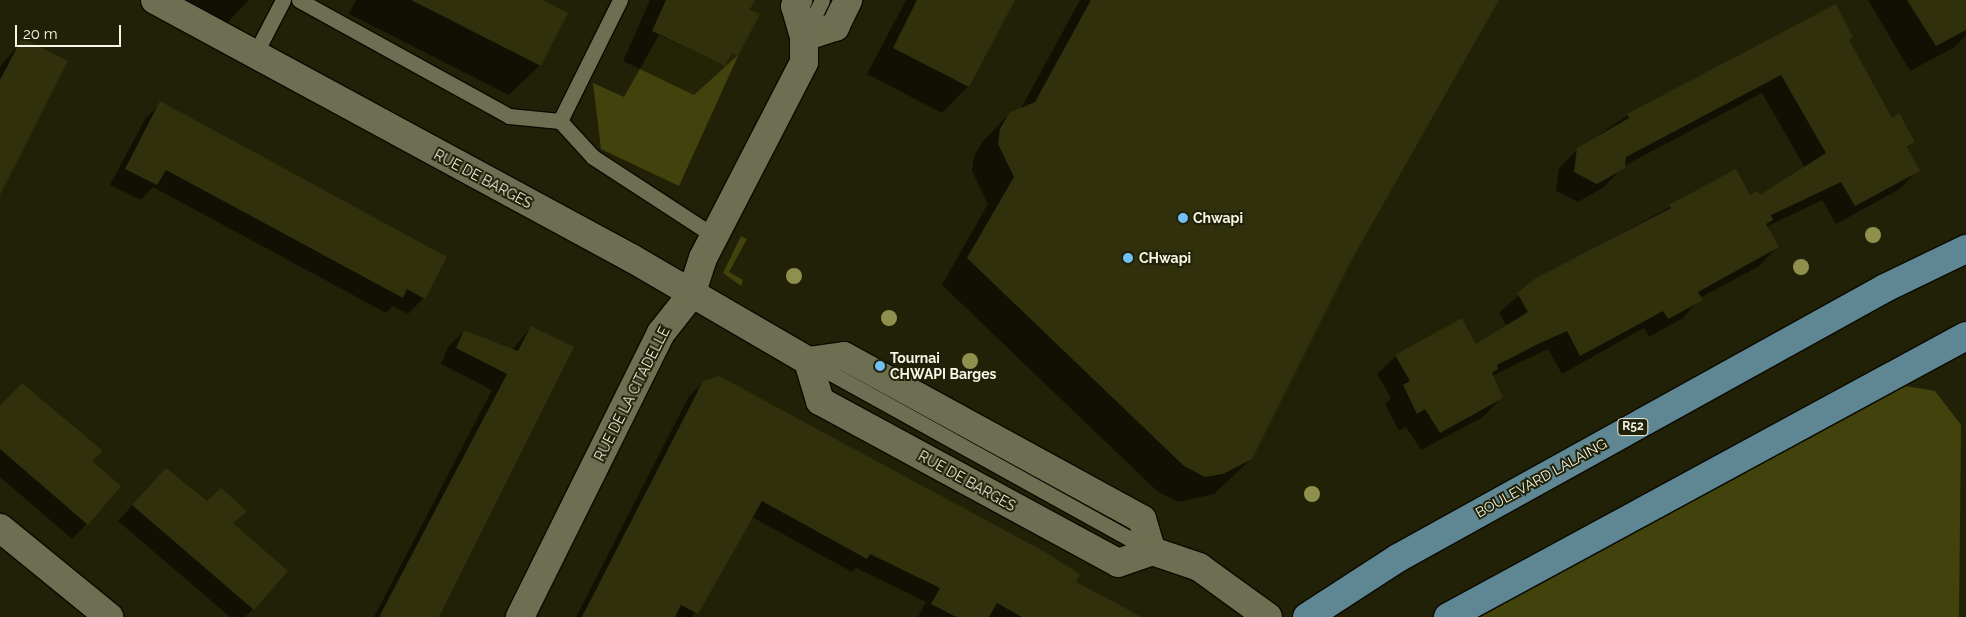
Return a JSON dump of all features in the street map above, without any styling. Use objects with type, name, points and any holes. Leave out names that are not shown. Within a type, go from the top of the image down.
[{"type":"main road","name":"BOULEVARD LALAING","points":[[1307,617],[1406,553],[1885,288],[1966,249]]},
{"type":"main road","points":[[1448,617],[1966,336]]},
{"type":"street","name":"RUE DE BARGES","points":[[155,0],[254,56],[633,259],[690,295],[808,360],[820,401],[828,406],[1118,563],[1152,551]]},
{"type":"street","name":"RUE DE LA CITADELLE","points":[[520,617],[661,333],[690,295],[714,236],[804,62],[804,37],[795,6],[798,0]]},
{"type":"street","points":[[804,37],[834,27],[848,0]]},
{"type":"street","points":[[808,360],[844,356],[1142,519],[1152,551],[1200,567],[1268,617]]},
{"type":"street","points":[[0,528],[109,617]]},
{"type":"lane","points":[[254,56],[282,0]]},
{"type":"lane","points":[[299,0],[509,116],[560,121],[593,157],[714,236]]},
{"type":"lane","points":[[560,121],[620,0]]},
{"type":"lane","name":"RUE DE LA CITADELLE","points":[[804,37],[822,0]]},
{"type":"shaded area","points":[[659,35],[723,65],[731,52],[738,56],[679,186],[601,149],[593,83],[624,97]]},
{"type":"shaded area","points":[[741,236],[747,239],[729,272],[743,280],[741,286],[723,273]]},
{"type":"shaded area","points":[[1906,386],[1935,391],[1961,425],[1959,617],[1480,617]]},
{"type":"building","points":[[411,0],[543,0],[568,13],[541,66]]},
{"type":"building","points":[[666,0],[755,0],[750,10],[760,14],[738,56],[732,53],[725,66],[652,31]]},
{"type":"building","points":[[917,0],[1015,0],[969,87],[893,48]]},
{"type":"building","name":"Chwapi","points":[[1091,0],[1499,0],[1352,259],[1252,459],[1223,474],[1205,477],[1184,466],[967,258],[1014,177],[998,144],[1000,129],[1009,113],[1035,102]]},
{"type":"building","points":[[1907,0],[1966,0],[1966,30],[1936,46]]},
{"type":"building","points":[[1836,4],[1853,37],[1849,40],[1892,118],[1899,113],[1915,142],[1907,147],[1920,171],[1855,206],[1841,182],[1771,215],[1773,220],[1766,224],[1779,247],[1698,292],[1703,300],[1668,319],[1663,311],[1580,356],[1567,331],[1540,343],[1497,365],[1498,369],[1492,373],[1503,398],[1440,433],[1425,409],[1417,414],[1403,385],[1410,381],[1395,355],[1462,318],[1476,344],[1528,312],[1517,293],[1536,278],[1671,208],[1669,205],[1736,169],[1750,195],[1758,191],[1760,195],[1826,153],[1781,75],[1626,157],[1625,168],[1597,184],[1574,172],[1577,148],[1629,118],[1627,114]]},
{"type":"building","points":[[22,38],[68,61],[0,195],[0,80]]},
{"type":"building","points":[[160,101],[447,257],[425,299],[407,289],[403,298],[166,170],[157,185],[125,169]]},
{"type":"building","points":[[531,326],[574,347],[439,617],[379,617],[507,374],[456,348],[464,330],[518,351]]},
{"type":"building","points":[[719,376],[1045,552],[1080,574],[1076,582],[1142,617],[1022,617],[997,603],[989,617],[956,617],[931,604],[940,588],[870,554],[867,559],[762,501],[698,614],[681,605],[675,617],[582,617],[703,381]]},
{"type":"building","points":[[22,383],[103,451],[92,461],[121,486],[88,525],[0,449],[0,406]]},
{"type":"building","points":[[166,468],[207,501],[221,488],[247,511],[233,523],[288,571],[254,610],[132,505]]},
{"type":"place","name":"Chwapi","points":[[1183,218]]},
{"type":"place","name":"CHwapi","points":[[1128,258]]},
{"type":"place","name":"Tournai CHWAPI Barges","points":[[880,366]]}]
